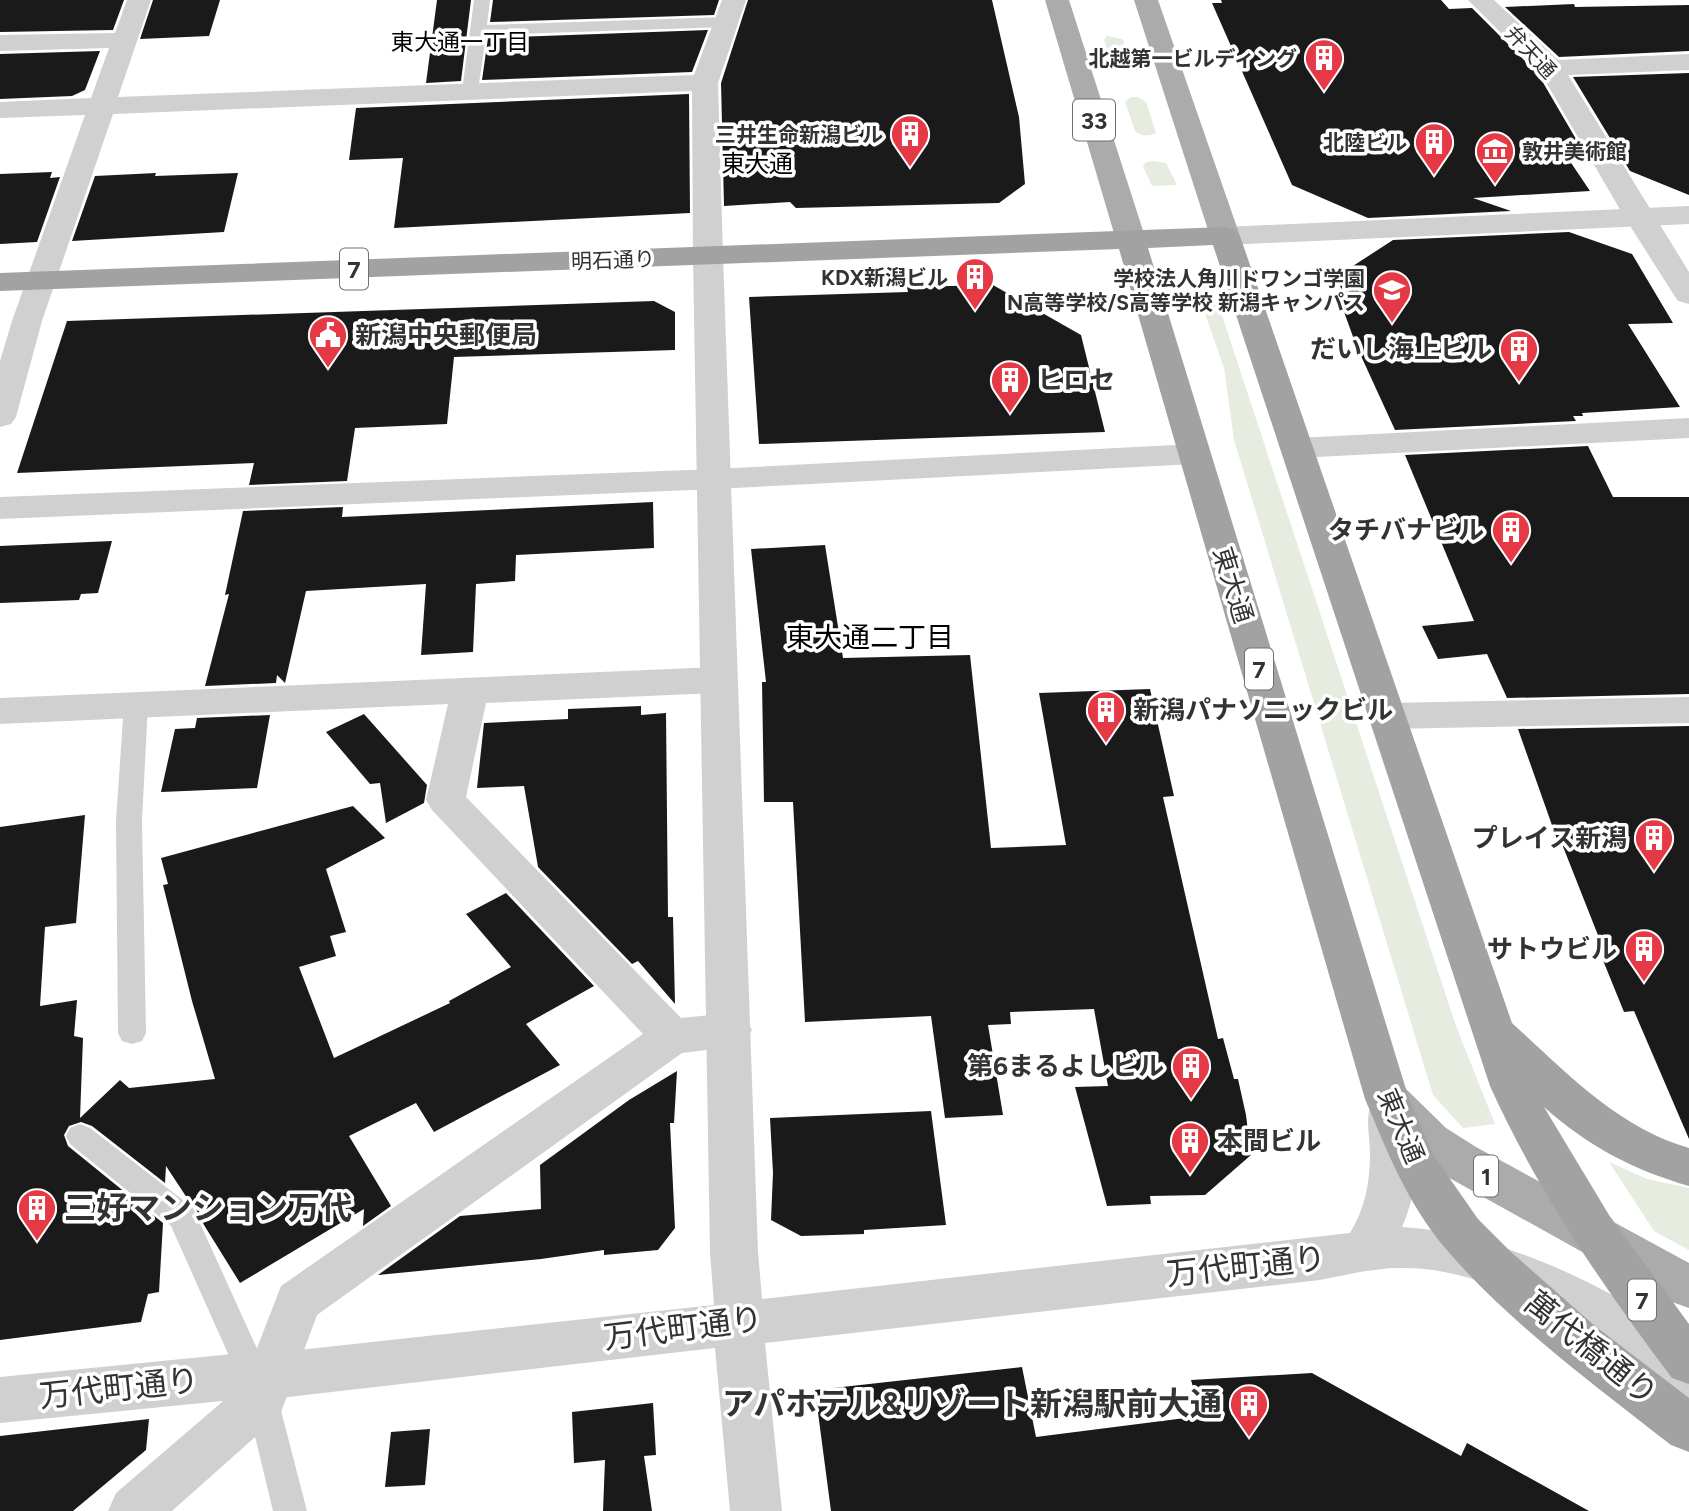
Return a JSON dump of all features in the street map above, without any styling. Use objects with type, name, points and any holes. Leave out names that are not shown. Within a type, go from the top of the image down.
[{"type":"highway","name":"明石通り","points":[[0,282],[1225,236]]},
{"type":"highway","name":"7","points":[[1225,236],[1491,1029],[1535,1138],[1597,1238]]},
{"type":"highway","name":"東大通","points":[[1130,240],[1387,1099],[1416,1167],[1461,1233],[1494,1267]]},
{"type":"highway","points":[[1491,1029],[1573,1107],[1607,1133],[1636,1150],[1689,1167]]},
{"type":"highway","name":"萬代橋通り","points":[[1597,1238],[1689,1362]]},
{"type":"highway","name":"萬代橋通り","points":[[1494,1267],[1578,1342],[1689,1428]]},
{"type":"main road","name":"東大通","points":[[1056,0],[1130,240]]},
{"type":"main road","points":[[1146,0],[1225,236]]},
{"type":"main road","name":"1","points":[[1387,1099],[1408,1122],[1450,1155],[1689,1287]]},
{"type":"street","points":[[0,417],[41,281],[139,0]]},
{"type":"street","name":"弁天通","points":[[1480,0],[1551,68],[1639,218],[1689,295]]},
{"type":"street","points":[[731,11],[705,83],[717,680],[730,1030],[734,1252],[740,1354],[756,1511]]},
{"type":"street","points":[[0,43],[123,40]]},
{"type":"street","points":[[1551,68],[1689,62]]},
{"type":"street","points":[[0,110],[705,83]]},
{"type":"street","points":[[1225,236],[1689,215]]},
{"type":"street","points":[[1297,448],[1689,428]]},
{"type":"street","points":[[0,508],[715,479],[1194,454]]},
{"type":"street","points":[[0,711],[717,680]]},
{"type":"street","points":[[470,689],[446,800],[672,1037]]},
{"type":"street","points":[[1387,716],[1689,710]]},
{"type":"street","points":[[134,1511],[262,1383],[298,1301],[672,1037],[730,1030]]},
{"type":"street","points":[[1365,1251],[1381,1227],[1388,1208],[1393,1175],[1393,1140],[1387,1099]]},
{"type":"street","points":[[1365,1251],[1402,1247],[1436,1251],[1494,1267],[1557,1292],[1639,1336],[1689,1377]]},
{"type":"street","name":"万代町通り","points":[[0,1400],[262,1383],[740,1322],[1307,1260],[1365,1251],[1419,1265],[1465,1283],[1518,1308],[1578,1342]]},
{"type":"lane","points":[[470,92],[482,0]]},
{"type":"lane","points":[[478,30],[731,11]]},
{"type":"lane","points":[[132,1033],[129,821],[136,704]]},
{"type":"lane","points":[[80,1136],[182,1217],[262,1383],[290,1511]]},
{"type":"shaded area","points":[[1107,36],[1123,39],[1133,70],[1115,70],[1104,40]]},
{"type":"shaded area","points":[[1131,97],[1138,97],[1146,102],[1156,133],[1145,135],[1135,131],[1125,102]]},
{"type":"shaded area","points":[[1146,162],[1166,163],[1177,185],[1152,186],[1143,166]]},
{"type":"shaded area","points":[[1204,279],[1211,282],[1456,1026],[1495,1124],[1463,1128],[1433,1095],[1234,440],[1224,368],[1194,282]]},
{"type":"shaded area","points":[[1609,1162],[1647,1179],[1689,1188],[1689,1250],[1654,1231]]},
{"type":"building","points":[[0,0],[124,0],[113,30],[0,32]]},
{"type":"building","points":[[153,0],[220,0],[209,36],[140,39]]},
{"type":"building","points":[[437,0],[471,0],[461,81],[426,83]]},
{"type":"building","points":[[493,0],[719,0],[714,15],[490,22]]},
{"type":"building","points":[[748,0],[992,0],[1019,117],[1025,184],[999,203],[796,208],[790,202],[724,206],[721,83]]},
{"type":"building","points":[[1221,0],[1441,0],[1449,9],[1472,8],[1538,74],[1583,151],[1555,139],[1590,191],[1473,198],[1511,211],[1368,218],[1292,185],[1212,3],[1222,3]]},
{"type":"building","points":[[1574,4],[1575,7],[1689,5],[1689,51],[1559,57],[1505,7]]},
{"type":"building","points":[[708,30],[692,72],[482,80],[488,38]]},
{"type":"building","points":[[100,51],[85,90],[72,96],[0,99],[0,54]]},
{"type":"building","points":[[1689,73],[1689,195],[1630,171],[1573,77]]},
{"type":"building","points":[[689,94],[690,213],[394,228],[403,158],[349,160],[356,108]]},
{"type":"building","points":[[52,172],[50,178],[60,177],[37,242],[0,244],[0,174]]},
{"type":"building","points":[[156,173],[155,176],[238,173],[224,232],[72,241],[95,176]]},
{"type":"building","points":[[1569,232],[1632,254],[1673,323],[1628,324],[1680,407],[1582,413],[1583,416],[1573,416],[1576,421],[1395,430],[1356,345],[1339,298],[1345,297],[1336,277],[1393,240]]},
{"type":"building","points":[[993,285],[1081,335],[1105,432],[759,444],[749,297],[908,292],[907,287]]},
{"type":"building","points":[[654,301],[675,312],[675,350],[454,357],[447,424],[355,428],[347,481],[249,485],[254,463],[17,473],[67,321]]},
{"type":"building","points":[[1588,446],[1613,497],[1689,497],[1689,694],[1507,698],[1487,654],[1438,659],[1422,626],[1474,621],[1405,455]]},
{"type":"building","points":[[653,502],[654,548],[516,555],[515,581],[476,584],[473,652],[421,655],[426,584],[306,591],[285,683],[277,675],[276,683],[205,686],[229,594],[225,595],[243,511],[343,507],[342,517]]},
{"type":"building","points":[[112,541],[98,593],[81,594],[79,600],[0,603],[0,546]]},
{"type":"building","points":[[825,545],[843,658],[970,655],[991,848],[1066,845],[1039,693],[1150,689],[1174,796],[1163,797],[1218,1039],[1223,1038],[1234,1079],[1238,1079],[1251,1155],[1205,1195],[1150,1196],[1151,1204],[1107,1206],[1075,1087],[1108,1086],[1094,1009],[1010,1012],[1011,1024],[988,1025],[1003,1115],[945,1118],[931,1016],[805,1022],[793,802],[764,802],[762,682],[766,682],[751,549]]},
{"type":"building","points":[[641,706],[641,715],[666,713],[668,917],[673,917],[675,1004],[638,961],[632,964],[538,867],[524,786],[477,788],[484,723],[568,719],[568,709]]},
{"type":"building","points":[[364,714],[427,785],[424,803],[386,823],[380,783],[370,784],[326,732]]},
{"type":"building","points":[[270,715],[257,788],[161,792],[175,729],[195,728],[197,718]]},
{"type":"building","points":[[1689,726],[1689,1139],[1634,1011],[1624,1012],[1600,953],[1605,953],[1562,844],[1559,845],[1518,729]]},
{"type":"building","points":[[353,806],[385,838],[326,869],[346,932],[330,936],[336,956],[299,967],[334,1058],[450,1003],[449,1001],[511,967],[466,914],[506,893],[594,986],[526,1024],[560,1065],[434,1132],[416,1103],[349,1136],[391,1206],[363,1226],[364,1209],[240,1283],[195,1207],[166,1166],[165,1183],[92,1126],[81,1122],[69,1126],[64,1135],[68,1146],[163,1223],[159,1292],[148,1294],[141,1322],[0,1340],[0,827],[85,815],[76,923],[45,927],[40,1006],[77,1000],[74,1036],[83,1038],[80,1118],[120,1080],[129,1088],[215,1079],[163,885],[168,884],[161,858]]},
{"type":"building","points":[[677,1071],[674,1123],[670,1123],[675,1228],[658,1250],[604,1255],[604,1250],[378,1275],[460,1216],[541,1209],[540,1165],[629,1100]]},
{"type":"building","points":[[931,1111],[946,1225],[864,1230],[864,1234],[801,1236],[771,1220],[773,1173],[770,1118]]},
{"type":"building","points":[[1022,1367],[1036,1437],[1201,1416],[1191,1380],[1312,1373],[1461,1456],[1467,1443],[1589,1511],[831,1511],[815,1390]]},
{"type":"building","points":[[653,1403],[656,1455],[644,1456],[652,1511],[603,1511],[605,1460],[574,1463],[572,1412]]},
{"type":"building","points":[[149,1419],[146,1450],[73,1511],[0,1511],[0,1436]]},
{"type":"building","points":[[430,1429],[425,1485],[385,1487],[391,1432]]},
{"type":"place","name":"北越第一ビルディング","points":[[1324,92]]},
{"type":"place","name":"三井生命新潟ビル","points":[[910,168]]},
{"type":"place","name":"北陸ビル","points":[[1434,176]]},
{"type":"place","name":"敦井美術館","points":[[1495,185]]},
{"type":"place","name":"KDX新潟ビル","points":[[975,311]]},
{"type":"place","name":"学校法人角川ドワンゴ学園 N高等学校/S高等学校 新潟キャンパス","points":[[1392,324]]},
{"type":"place","name":"新潟中央郵便局","points":[[328,369]]},
{"type":"place","name":"だいし海上ビル","points":[[1519,383]]},
{"type":"place","name":"ヒロセ","points":[[1010,414]]},
{"type":"place","name":"タチバナビル","points":[[1511,564]]},
{"type":"place","name":"新潟パナソニックビル","points":[[1106,744]]},
{"type":"place","name":"プレイス新潟","points":[[1654,872]]},
{"type":"place","name":"サトウビル","points":[[1644,983]]},
{"type":"place","name":"第6まるよしビル","points":[[1191,1100]]},
{"type":"place","name":"本間ビル","points":[[1190,1175]]},
{"type":"place","name":"三好マンション万代","points":[[37,1242]]},
{"type":"place","name":"アパホテル&リゾート新潟駅前大通","points":[[1249,1438]]},
{"type":"district","name":"東大通一丁目","points":[[460,42]]},
{"type":"district","name":"東大通","points":[[757,163]]},
{"type":"district","name":"東大通二丁目","points":[[870,637]]}]
